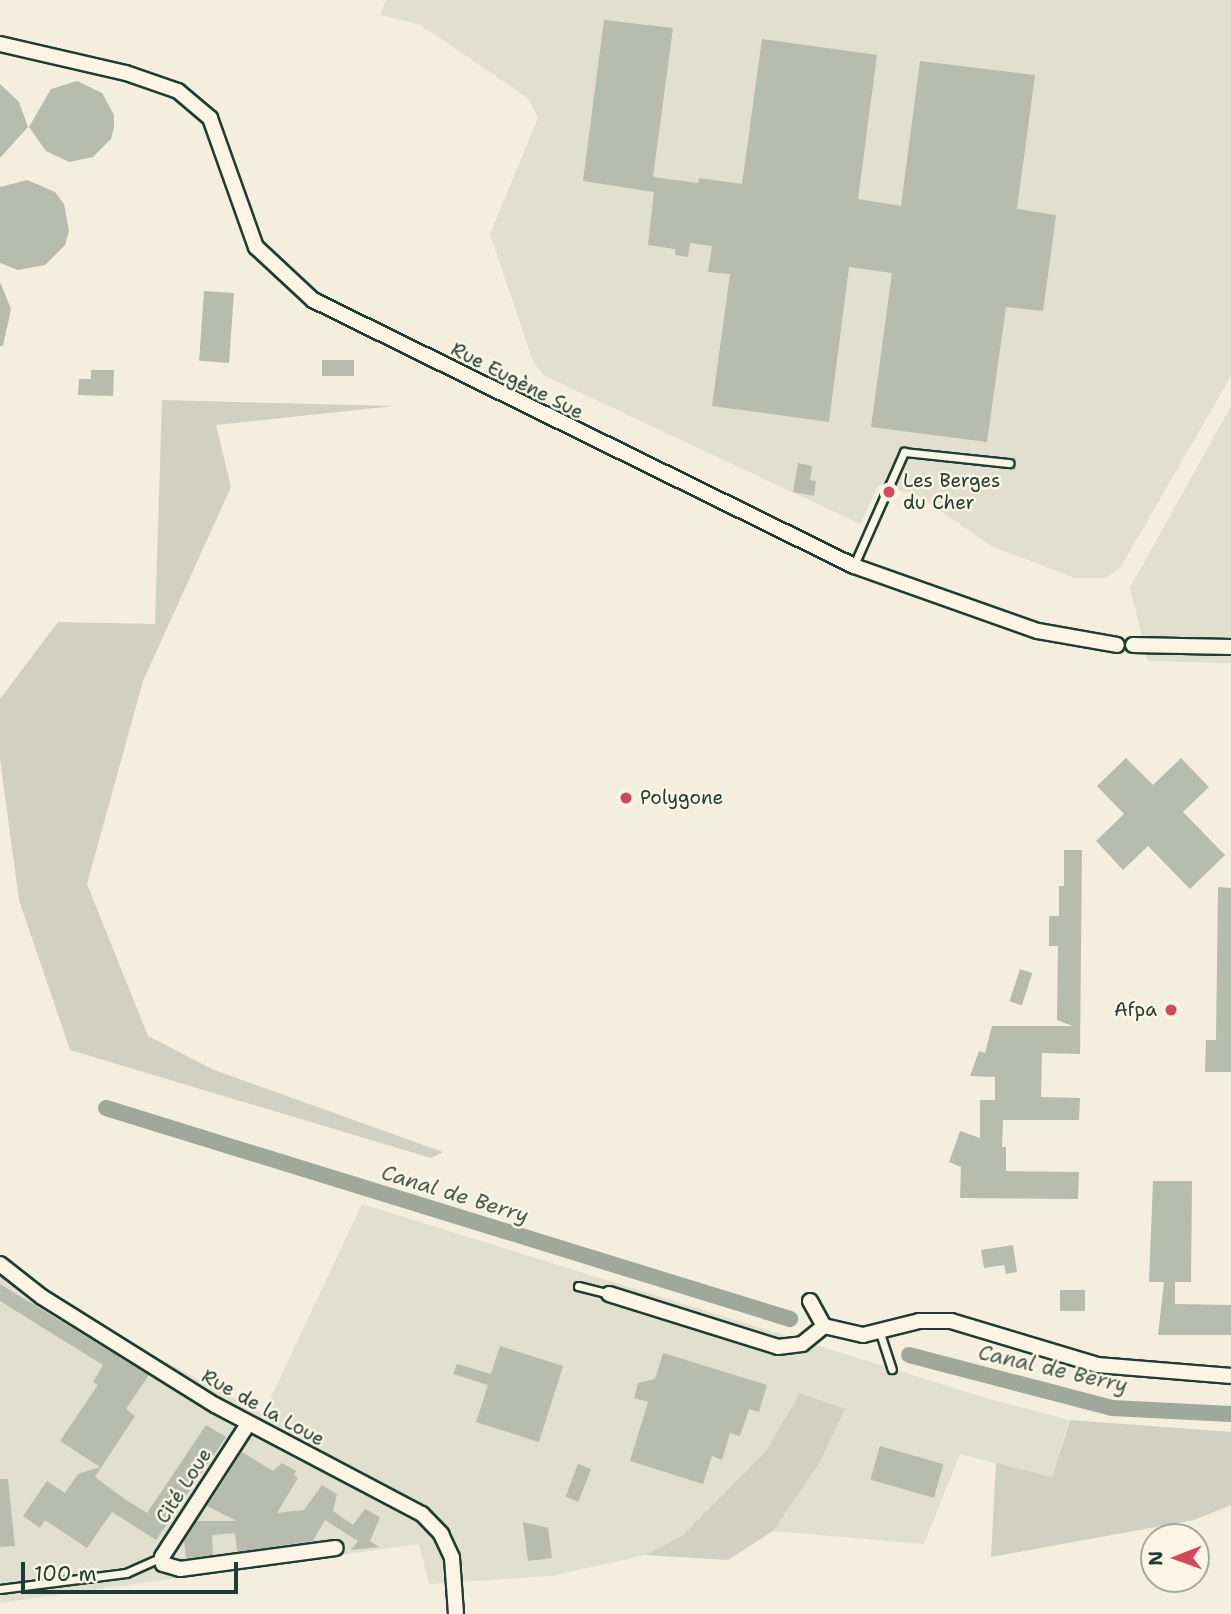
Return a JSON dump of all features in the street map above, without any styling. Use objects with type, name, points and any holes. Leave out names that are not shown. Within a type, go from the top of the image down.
[{"type":"street","name":"Rue Eugène Sue","points":[[0,44],[126,73],[178,91],[210,118],[256,247],[313,300],[854,566],[1038,631],[1117,645]]},
{"type":"street","points":[[1133,645],[1231,647]]},
{"type":"street","name":"Rue de la Loue","points":[[0,1264],[42,1297],[248,1424],[407,1504],[432,1523],[452,1558],[456,1614]]},
{"type":"street","points":[[609,1294],[778,1347],[802,1344],[824,1326]]},
{"type":"street","points":[[810,1301],[824,1326],[863,1335],[880,1333],[919,1321],[951,1321],[1098,1365],[1231,1376]]},
{"type":"street","name":"Cité Loue","points":[[162,1557],[248,1424]]},
{"type":"street","points":[[162,1557],[165,1566],[180,1569],[336,1548]]},
{"type":"lane","points":[[854,566],[904,452],[1009,463]]},
{"type":"lane","points":[[578,1286],[609,1294]]},
{"type":"lane","points":[[880,1333],[892,1368]]},
{"type":"lane","points":[[0,1588],[126,1573],[162,1557]]},
{"type":"shaded area","points":[[386,0],[1231,0],[1231,376],[1120,568],[1106,578],[1074,578],[992,546],[917,495],[878,485],[860,524],[545,376],[533,362],[490,234],[538,118],[528,98],[437,36],[418,24],[380,15]]},
{"type":"shaded area","points":[[162,400],[394,406],[216,425],[231,487],[143,681],[87,884],[148,1036],[214,1070],[443,1152],[431,1158],[70,1050],[19,900],[0,759],[0,699],[58,622],[155,624]]},
{"type":"shaded area","points":[[1231,406],[1231,663],[1148,661],[1130,588]]},
{"type":"shaded area","points":[[362,1204],[986,1398],[1069,1420],[1052,1478],[960,1454],[924,1544],[773,1531],[820,1462],[844,1410],[801,1393],[766,1451],[683,1535],[645,1555],[551,1576],[429,1584],[419,1544],[0,1603],[0,1273],[263,1414]]},
{"type":"shaded area","points":[[800,1393],[845,1409],[820,1462],[773,1531],[728,1560],[645,1555],[683,1535],[766,1451]]},
{"type":"shaded area","points":[[1070,1420],[1231,1432],[1231,1505],[1194,1520],[1140,1523],[1140,1530],[991,1557],[996,1463],[1052,1477]]},
{"type":"building","points":[[604,20],[673,28],[653,177],[698,183],[699,178],[742,184],[762,39],[877,55],[858,199],[901,206],[920,61],[1035,75],[1017,209],[1056,215],[1043,311],[1006,307],[987,442],[871,427],[892,273],[849,267],[829,422],[712,406],[730,274],[708,272],[712,246],[690,243],[688,257],[675,255],[675,249],[648,245],[654,192],[583,181]]},
{"type":"building","points":[[77,81],[102,93],[114,115],[114,127],[111,139],[93,157],[69,162],[46,151],[29,127],[51,89]]},
{"type":"building","points":[[0,84],[19,102],[28,127],[0,158]]},
{"type":"building","points":[[27,180],[55,192],[64,204],[69,231],[65,245],[45,265],[18,270],[0,263],[0,187]]},
{"type":"building","points":[[0,282],[11,309],[3,346],[0,346]]},
{"type":"building","points":[[204,291],[234,293],[229,363],[199,361]]},
{"type":"building","points":[[322,360],[354,360],[354,376],[322,376]]},
{"type":"building","points":[[91,370],[114,370],[113,396],[78,395],[79,379],[91,379]]},
{"type":"building","points":[[798,463],[812,466],[810,480],[816,481],[814,496],[793,492]]},
{"type":"building","points":[[1126,758],[1153,785],[1181,758],[1209,787],[1183,812],[1225,855],[1190,889],[1148,846],[1123,870],[1096,841],[1124,814],[1097,786]]},
{"type":"building","points":[[1064,850],[1082,850],[1080,1054],[1042,1053],[1041,1097],[1080,1098],[1079,1120],[1003,1120],[1002,1147],[1006,1147],[1006,1171],[1079,1172],[1078,1199],[960,1198],[961,1167],[949,1162],[960,1131],[980,1138],[980,1100],[995,1100],[995,1077],[970,1076],[979,1051],[985,1053],[992,1026],[1073,1026],[1057,1020],[1058,946],[1049,946],[1049,916],[1059,916],[1059,886],[1064,886]]},
{"type":"building","points":[[1218,887],[1231,888],[1231,1072],[1205,1072],[1206,1040],[1216,1040]]},
{"type":"building","points":[[1020,969],[1032,973],[1022,1005],[1009,1001]]},
{"type":"building","points":[[1153,1181],[1192,1181],[1191,1282],[1175,1282],[1175,1304],[1231,1305],[1231,1335],[1158,1335],[1164,1282],[1149,1282]]},
{"type":"building","points":[[1013,1245],[1017,1272],[1006,1274],[1004,1265],[984,1268],[981,1250]]},
{"type":"building","points":[[0,1284],[149,1375],[126,1409],[135,1416],[95,1477],[126,1500],[147,1513],[206,1425],[226,1437],[156,1540],[112,1512],[87,1548],[45,1520],[40,1528],[23,1516],[47,1481],[65,1493],[78,1474],[100,1467],[60,1441],[98,1385],[93,1382],[103,1365],[0,1301]]},
{"type":"building","points":[[1060,1290],[1085,1290],[1085,1311],[1060,1311]]},
{"type":"building","points":[[500,1346],[563,1366],[539,1442],[476,1422],[488,1385],[453,1374],[457,1364],[491,1374]]},
{"type":"building","points":[[663,1353],[767,1385],[759,1412],[749,1409],[740,1436],[730,1433],[722,1460],[712,1456],[703,1484],[630,1461],[648,1402],[634,1398],[638,1383],[655,1379]]},
{"type":"building","points":[[880,1446],[943,1464],[934,1498],[870,1480]]},
{"type":"building","points":[[242,1452],[273,1471],[282,1463],[296,1471],[294,1475],[298,1478],[277,1513],[304,1510],[322,1485],[337,1494],[333,1511],[353,1525],[365,1509],[380,1517],[370,1541],[379,1547],[351,1550],[358,1541],[325,1520],[313,1541],[237,1552],[235,1533],[212,1535],[213,1555],[186,1558],[184,1541],[197,1521],[237,1521],[207,1506]]},
{"type":"building","points":[[578,1464],[591,1469],[579,1502],[565,1497]]},
{"type":"building","points":[[0,1479],[8,1479],[15,1546],[0,1547]]},
{"type":"building","points":[[523,1522],[548,1528],[552,1558],[528,1561]]},
{"type":"waterway","name":"Canal de Berry","points":[[106,1108],[790,1319]]},
{"type":"waterway","name":"Canal de Berry","points":[[909,1355],[1112,1408],[1231,1414]]},
{"type":"place","name":"Les Berges du Cher","points":[[889,492]]},
{"type":"place","name":"Polygone","points":[[626,798]]},
{"type":"place","name":"Afpa","points":[[1171,1010]]}]
